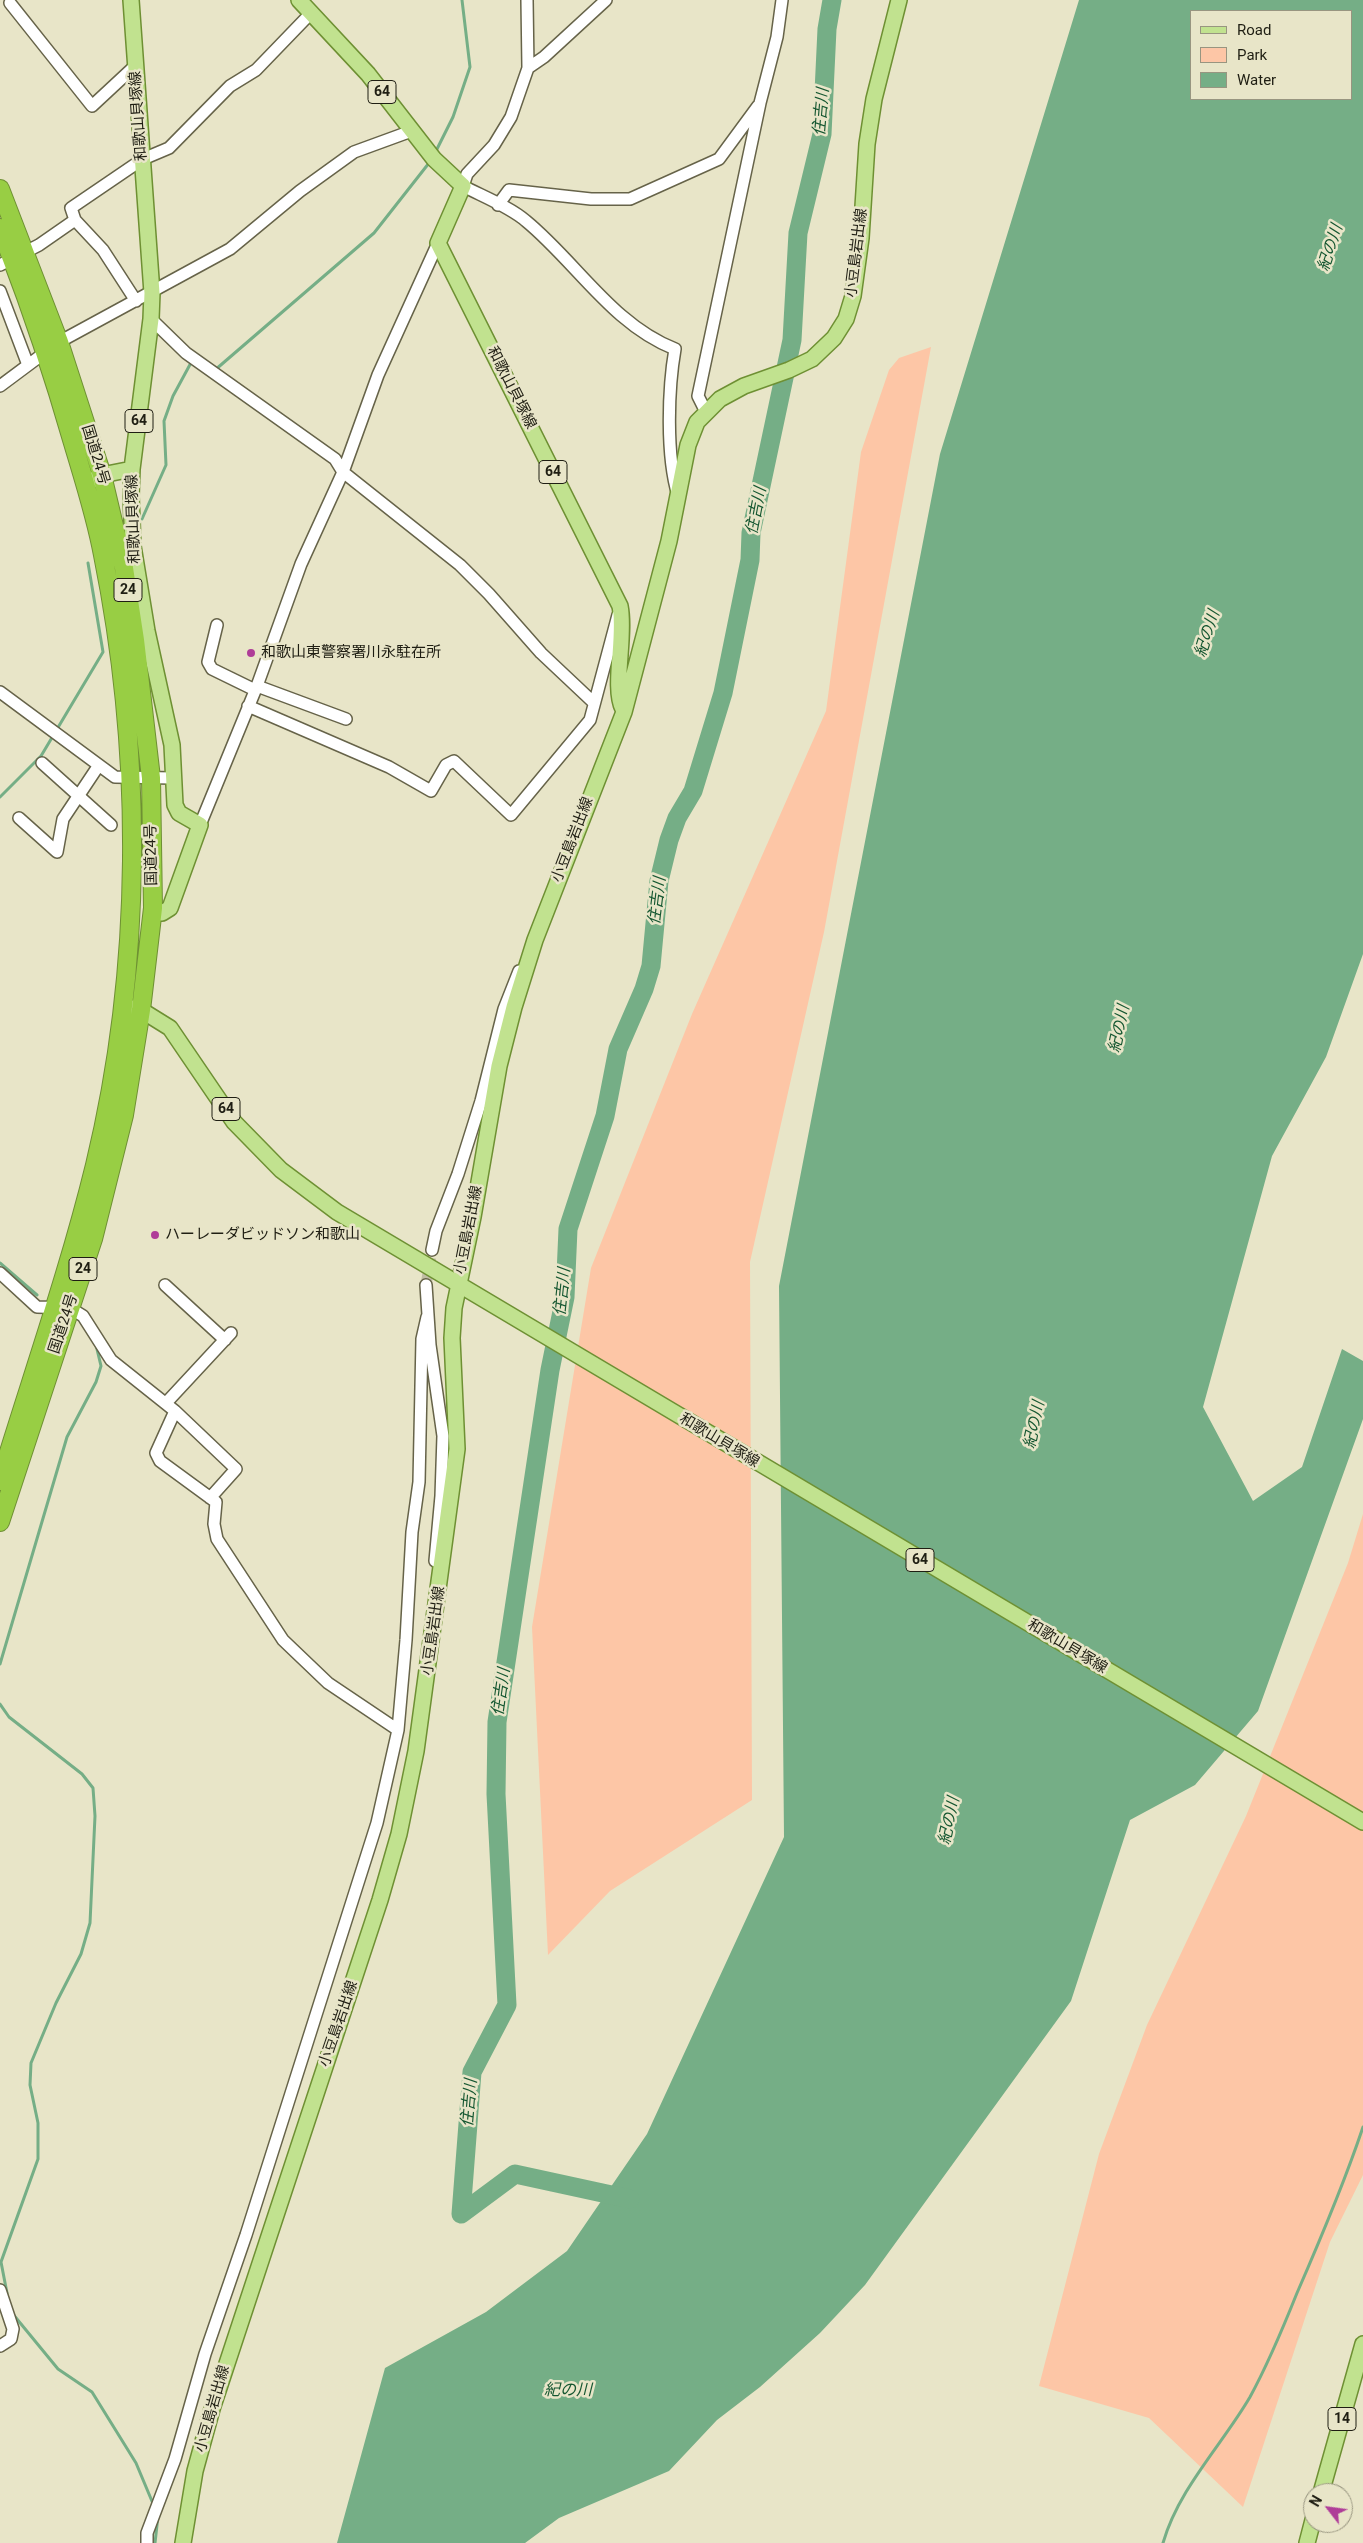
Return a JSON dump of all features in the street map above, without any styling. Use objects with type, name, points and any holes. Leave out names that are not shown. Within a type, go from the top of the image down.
[{"type":"highway","name":"国道24号","points":[[0,189],[12,259],[59,342],[102,475],[125,575],[136,640],[151,778],[153,912],[141,1010],[124,1115],[93,1239],[61,1308],[0,1481]]},
{"type":"highway","name":"国道24号","points":[[0,228],[44,353],[86,485],[103,554],[121,666],[132,819],[131,924],[122,1007],[95,1165],[61,1308],[0,1522]]},
{"type":"main road","name":"和歌山貝塚線","points":[[131,0],[152,293],[151,319],[132,469],[131,496],[136,572],[172,745],[173,796],[179,813],[200,825]]},
{"type":"main road","name":"64","points":[[299,0],[368,74],[434,159],[463,186]]},
{"type":"main road","name":"小豆島岩出線","points":[[183,2543],[195,2471],[212,2409],[377,1910],[399,1834],[416,1751],[436,1616],[457,1449],[452,1338],[458,1286],[473,1217],[499,1066],[514,1007],[535,940],[624,712],[669,541],[688,445],[697,422],[720,399],[744,386],[789,370],[812,358],[834,338],[846,319],[853,296],[861,238],[867,144],[874,99],[900,0]]},
{"type":"main road","points":[[438,243],[463,186]]},
{"type":"main road","name":"和歌山貝塚線","points":[[438,243],[620,606],[623,622],[619,692],[620,704],[624,712]]},
{"type":"main road","points":[[86,485],[102,475],[132,469]]},
{"type":"main road","points":[[153,912],[162,913],[170,908],[200,825]]},
{"type":"main road","name":"和歌山貝塚線","points":[[122,1007],[141,1010],[170,1028],[234,1122],[281,1170],[336,1212],[477,1298],[1363,1822]]},
{"type":"main road","name":"14","points":[[1324,2483],[1363,2344]]},
{"type":"street","points":[[527,0],[528,68],[511,117],[494,145],[467,174],[463,186],[525,220],[626,319],[654,341],[676,350],[670,378],[670,418],[673,479],[678,495]]},
{"type":"street","points":[[528,68],[544,57],[606,0]]},
{"type":"street","points":[[706,412],[698,396],[760,103],[777,37],[782,0]]},
{"type":"street","points":[[10,3],[92,106],[136,66]]},
{"type":"street","points":[[136,301],[103,250],[75,220],[71,208],[143,159],[169,148],[230,86],[256,70],[311,13]]},
{"type":"street","points":[[498,205],[509,190],[591,199],[630,199],[719,159],[760,103]]},
{"type":"street","points":[[0,386],[59,342],[230,250],[300,190],[354,152],[406,133],[411,128]]},
{"type":"street","points":[[12,259],[75,220]]},
{"type":"street","points":[[200,825],[256,688],[301,564],[343,472],[378,375],[438,243]]},
{"type":"street","points":[[0,291],[28,365]]},
{"type":"street","points":[[151,319],[186,353],[335,459],[343,472],[460,565],[489,594],[541,653],[594,702]]},
{"type":"street","points":[[248,706],[389,767],[431,791],[446,765],[454,761],[511,815],[590,720],[620,606]]},
{"type":"street","points":[[217,625],[208,662],[212,669],[256,688],[346,719]]},
{"type":"street","points":[[0,692],[115,777],[173,778]]},
{"type":"street","points":[[42,763],[111,825]]},
{"type":"street","points":[[19,818],[57,852],[63,819],[99,766]]},
{"type":"street","points":[[432,1250],[436,1231],[458,1174],[481,1101],[504,1009],[524,957],[535,940]]},
{"type":"street","points":[[0,1273],[38,1307],[61,1308],[83,1316],[99,1337],[111,1360],[170,1407],[236,1469],[210,1498]]},
{"type":"street","points":[[165,1285],[228,1336],[170,1407],[156,1453],[160,1461],[216,1502],[214,1524],[217,1539],[283,1640],[328,1683],[398,1730]]},
{"type":"street","points":[[426,1285],[427,1317],[443,1436],[442,1496],[434,1571],[436,1616]]},
{"type":"street","points":[[147,2543],[147,2533],[175,2459],[205,2354],[377,1824],[398,1730],[406,1640],[412,1532],[419,1482],[422,1339],[427,1317]]},
{"type":"street","points":[[0,2290],[13,2328],[11,2339],[0,2346]]},
{"type":"green space","points":[[931,347],[824,932],[750,1262],[752,1800],[610,1891],[548,1955],[532,1627],[591,1268],[692,1014],[826,711],[861,452],[889,370],[899,358]]},
{"type":"green space","points":[[1363,1514],[1363,2175],[1330,2242],[1243,2507],[1149,2418],[1039,2386],[1099,2154],[1147,2025],[1246,1816],[1348,1563]]},
{"type":"water","name":"紀の川","points":[[1079,0],[1363,0],[1363,954],[1326,1057],[1272,1156],[1203,1407],[1253,1501],[1302,1467],[1342,1349],[1363,1361],[1363,1419],[1258,1711],[1195,1785],[1130,1820],[1071,2001],[865,2285],[820,2333],[760,2387],[717,2420],[669,2471],[559,2518],[525,2543],[337,2543],[385,2368],[486,2312],[567,2251],[647,2134],[784,1837],[779,1286],[940,454]]},
{"type":"waterway","points":[[436,151],[453,117],[470,67],[462,0]]},
{"type":"waterway","name":"住吉川","points":[[630,2199],[515,2174],[461,2214],[472,2072],[507,2005],[496,1794],[497,1722],[550,1370],[565,1297],[568,1229],[605,1116],[618,1049],[644,989],[651,966],[659,881],[669,840],[677,818],[693,791],[723,693],[750,560],[751,533],[792,340],[798,233],[822,134],[827,29],[832,0]]},
{"type":"waterway","points":[[215,370],[374,233],[429,163]]},
{"type":"waterway","points":[[142,519],[166,465],[164,421],[173,396],[193,359]]},
{"type":"waterway","points":[[0,797],[41,756],[103,652],[88,563]]},
{"type":"waterway","points":[[0,1263],[37,1295]]},
{"type":"waterway","points":[[0,1664],[67,1437],[96,1382],[101,1366],[96,1345]]},
{"type":"waterway","points":[[0,1704],[9,1717],[82,1774],[93,1788],[95,1816],[90,1923],[81,1954],[56,2003],[31,2063],[30,2085],[38,2123],[38,2159],[1,2262],[7,2293]]},
{"type":"waterway","points":[[1163,2543],[1170,2523],[1190,2485],[1239,2415],[1263,2372],[1332,2211],[1363,2127]]},
{"type":"waterway","points":[[12,2313],[58,2369],[92,2392],[136,2463],[154,2506]]},
{"type":"waterway","points":[[155,2543],[158,2516]]},
{"type":"tunnel","points":[[426,1285],[432,1250]]},
{"type":"place","name":"和歌山東警察署川永駐在所","points":[[251,653]]},
{"type":"place","name":"ハーレーダビッドソン和歌山","points":[[155,1235]]}]
